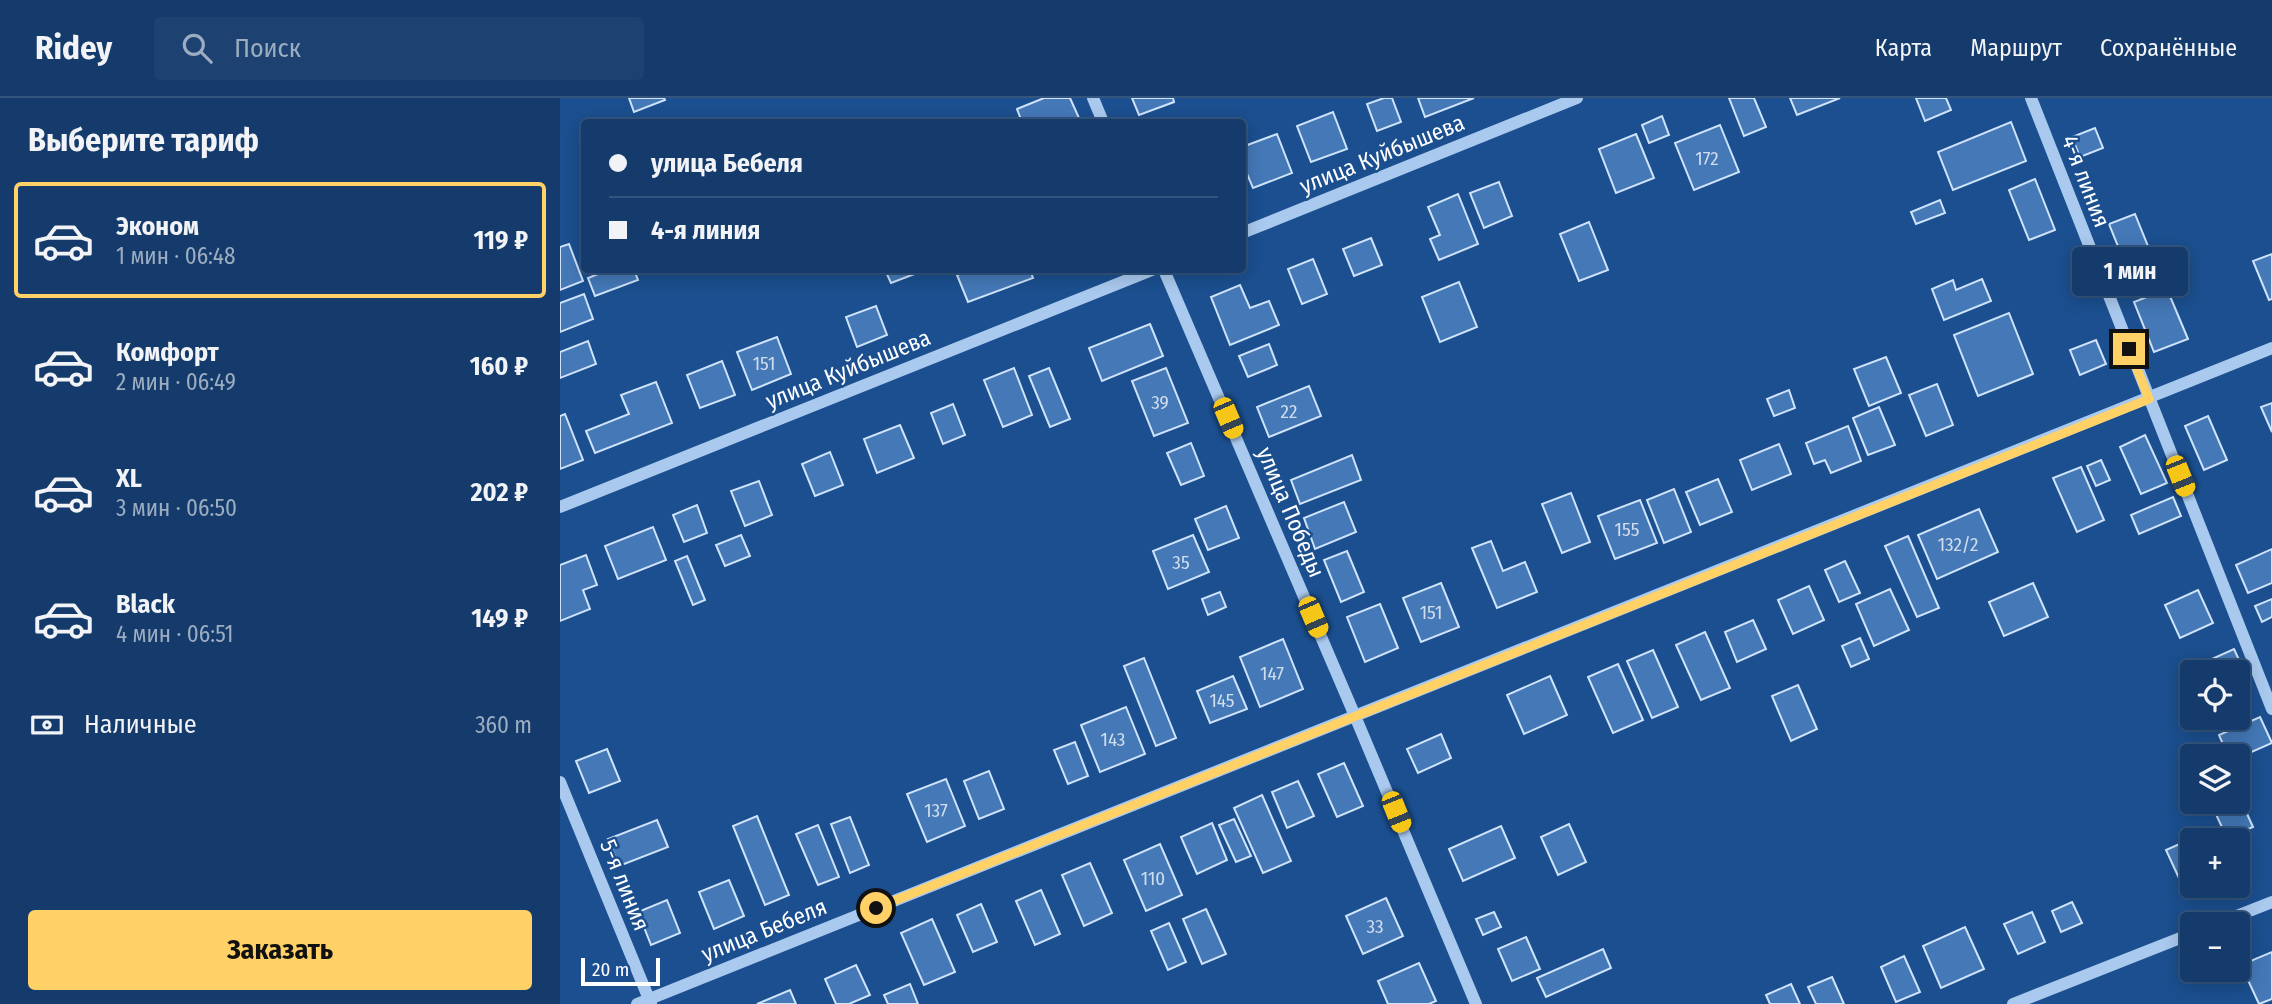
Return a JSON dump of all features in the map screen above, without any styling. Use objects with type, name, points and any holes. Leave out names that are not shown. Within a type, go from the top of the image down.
[{"type":"street","points":[[1093,98],[1102,119]]},
{"type":"street","name":"улица Куйбышева","points":[[1246,231],[1577,98]]},
{"type":"street","name":"4-я линия","points":[[2031,98],[2272,709]]},
{"type":"street","name":"улица Куйбышева","points":[[560,507],[1145,273]]},
{"type":"street","name":"улица Победы","points":[[1165,273],[1476,1004]]},
{"type":"street","name":"улица Бебеля","points":[[645,1002],[2272,348]]},
{"type":"street","name":"5-я линия","points":[[560,782],[645,1002]]},
{"type":"street","points":[[2247,912],[2272,902]]},
{"type":"street","points":[[2013,1004],[2180,938]]},
{"type":"building","points":[[629,98],[664,98],[665,100],[634,112]]},
{"type":"building","points":[[1044,98],[1070,98],[1079,118],[1021,119],[1017,109]]},
{"type":"building","points":[[1132,98],[1173,98],[1174,102],[1139,115]]},
{"type":"building","points":[[1392,98],[1401,122],[1377,131],[1367,104]]},
{"type":"building","points":[[1418,98],[1474,98],[1425,117]]},
{"type":"building","points":[[1729,98],[1754,98],[1766,127],[1744,136]]},
{"type":"building","points":[[1790,98],[1840,98],[1797,115]]},
{"type":"building","points":[[1916,98],[1946,98],[1951,110],[1925,121]]},
{"type":"building","points":[[1333,112],[1347,149],[1311,162],[1297,126]]},
{"type":"building","points":[[1662,116],[1669,135],[1649,143],[1642,125]]},
{"type":"building","points":[[2011,122],[2026,161],[1953,190],[1938,152]]},
{"type":"building","points":[[1720,125],[1739,172],[1694,190],[1675,143]]},
{"type":"building","points":[[2095,128],[2103,148],[2080,157],[2072,137]]},
{"type":"building","points":[[1277,134],[1292,173],[1253,188],[1246,171],[1246,146]]},
{"type":"building","points":[[1636,134],[1654,178],[1616,193],[1599,149]]},
{"type":"building","points":[[2035,179],[2055,230],[2029,240],[2009,190]]},
{"type":"building","points":[[1499,182],[1512,216],[1484,228],[1470,193]]},
{"type":"building","points":[[1458,194],[1478,244],[1439,260],[1430,239],[1440,235],[1428,207]]},
{"type":"building","points":[[1940,200],[1945,213],[1916,224],[1911,212]]},
{"type":"building","points":[[2135,214],[2154,261],[2128,271],[2109,224]]},
{"type":"building","points":[[1589,222],[1608,270],[1579,281],[1560,234]]},
{"type":"building","points":[[1371,238],[1382,265],[1354,276],[1343,249]]},
{"type":"building","points":[[569,244],[583,281],[560,290],[560,247]]},
{"type":"building","points":[[2272,254],[2272,299],[2269,300],[2253,261]]},
{"type":"building","points":[[1313,259],[1327,294],[1302,304],[1288,269]]},
{"type":"building","points":[[600,273],[635,273],[638,280],[595,296],[588,278]]},
{"type":"building","points":[[886,273],[917,273],[891,283]]},
{"type":"building","points":[[1031,273],[1033,278],[968,302],[957,275]]},
{"type":"building","points":[[1982,279],[1991,301],[1944,320],[1932,289],[1953,280],[1956,290]]},
{"type":"building","points":[[1459,282],[1477,327],[1440,342],[1422,297]]},
{"type":"building","points":[[1240,285],[1250,308],[1269,301],[1279,325],[1230,345],[1211,297]]},
{"type":"building","points":[[2167,289],[2188,339],[2154,352],[2134,302]]},
{"type":"building","points":[[584,294],[593,319],[560,332],[560,303]]},
{"type":"building","points":[[876,306],[887,335],[857,347],[846,317]]},
{"type":"building","points":[[2009,313],[2033,374],[1978,396],[1954,335]]},
{"type":"building","points":[[1150,324],[1163,356],[1102,381],[1089,348]]},
{"type":"building","points":[[777,337],[791,374],[752,390],[737,352]]},
{"type":"building","points":[[2096,340],[2106,364],[2080,375],[2070,350]]},
{"type":"building","points":[[588,341],[596,364],[560,378],[560,352]]},
{"type":"building","points":[[1269,344],[1277,365],[1248,377],[1239,356]]},
{"type":"building","points":[[1886,357],[1901,393],[1869,406],[1854,369]]},
{"type":"building","points":[[722,361],[735,395],[700,408],[687,375]]},
{"type":"building","points":[[1014,368],[1032,415],[1003,427],[984,380]]},
{"type":"building","points":[[1049,368],[1070,419],[1050,427],[1029,376]]},
{"type":"building","points":[[1166,368],[1188,423],[1154,436],[1132,381]]},
{"type":"building","points":[[656,382],[672,423],[595,453],[586,431],[629,414],[621,395]]},
{"type":"building","points":[[1937,384],[1953,425],[1926,436],[1909,395]]},
{"type":"building","points":[[1309,386],[1321,416],[1269,437],[1257,407]]},
{"type":"building","points":[[1789,390],[1795,408],[1774,416],[1767,399]]},
{"type":"building","points":[[2272,403],[2272,432],[2261,407]]},
{"type":"building","points":[[953,404],[965,435],[943,444],[931,413]]},
{"type":"building","points":[[1879,407],[1895,445],[1868,455],[1853,418]]},
{"type":"building","points":[[565,414],[583,460],[560,469],[560,416]]},
{"type":"building","points":[[2208,416],[2227,460],[2204,470],[2185,426]]},
{"type":"building","points":[[900,425],[914,458],[877,473],[864,439]]},
{"type":"building","points":[[1848,426],[1861,461],[1831,473],[1825,460],[1814,464],[1806,443]]},
{"type":"building","points":[[2145,435],[2167,483],[2141,494],[2120,447]]},
{"type":"building","points":[[1191,443],[1204,476],[1181,485],[1167,453]]},
{"type":"building","points":[[1779,444],[1791,474],[1752,490],[1740,460]]},
{"type":"building","points":[[830,452],[843,485],[815,496],[802,464]]},
{"type":"building","points":[[1352,455],[1361,480],[1300,504],[1291,480]]},
{"type":"building","points":[[2101,460],[2110,480],[2096,486],[2087,466]]},
{"type":"building","points":[[2081,467],[2104,520],[2077,532],[2053,478]]},
{"type":"building","points":[[1718,479],[1732,512],[1700,525],[1686,492]]},
{"type":"building","points":[[759,481],[772,515],[745,526],[731,491]]},
{"type":"building","points":[[1674,489],[1691,532],[1664,543],[1647,500]]},
{"type":"building","points":[[1571,493],[1590,542],[1562,553],[1542,504]]},
{"type":"building","points":[[2173,497],[2181,516],[2139,534],[2131,515]]},
{"type":"building","points":[[1640,500],[1657,543],[1615,559],[1598,516]]},
{"type":"building","points":[[1344,502],[1356,532],[1315,549],[1304,518]]},
{"type":"building","points":[[697,505],[707,533],[684,542],[673,515]]},
{"type":"building","points":[[1226,506],[1239,538],[1208,550],[1195,519]]},
{"type":"building","points":[[1979,509],[1998,552],[1937,579],[1918,535]]},
{"type":"building","points":[[653,527],[666,560],[618,579],[605,546]]},
{"type":"building","points":[[741,535],[750,556],[725,566],[716,545]]},
{"type":"building","points":[[1193,535],[1209,572],[1168,589],[1153,551]]},
{"type":"building","points":[[1908,536],[1939,608],[1917,617],[1885,546]]},
{"type":"building","points":[[1491,541],[1503,571],[1525,562],[1537,592],[1497,608],[1472,548]]},
{"type":"building","points":[[2272,549],[2272,583],[2248,593],[2236,565]]},
{"type":"building","points":[[1347,551],[1364,592],[1341,602],[1324,560]]},
{"type":"building","points":[[586,555],[597,585],[583,590],[590,609],[560,621],[560,565]]},
{"type":"building","points":[[687,556],[705,600],[693,605],[675,561]]},
{"type":"building","points":[[1845,561],[1860,593],[1839,602],[1825,570]]},
{"type":"building","points":[[1441,583],[1459,627],[1421,642],[1403,598]]},
{"type":"building","points":[[2033,583],[2048,617],[2004,636],[1989,602]]},
{"type":"building","points":[[1809,586],[1824,620],[1793,634],[1778,600]]},
{"type":"building","points":[[1890,589],[1909,630],[1874,646],[1856,604]]},
{"type":"building","points":[[2198,590],[2213,623],[2180,638],[2165,605]]},
{"type":"building","points":[[1220,592],[1226,607],[1208,615],[1202,599]]},
{"type":"building","points":[[2272,599],[2272,617],[2262,622],[2255,606]]},
{"type":"building","points":[[1380,604],[1398,648],[1365,662],[1347,617]]},
{"type":"building","points":[[1753,620],[1766,649],[1737,662],[1725,632]]},
{"type":"building","points":[[1705,632],[1730,688],[1701,700],[1676,645]]},
{"type":"building","points":[[1860,638],[1869,659],[1851,667],[1842,646]]},
{"type":"building","points":[[1283,639],[1303,689],[1260,707],[1240,657]]},
{"type":"building","points":[[2234,649],[2239,660],[2210,660]]},
{"type":"building","points":[[1653,650],[1678,707],[1652,718],[1627,661]]},
{"type":"building","points":[[1144,658],[1176,738],[1156,746],[1124,666]]},
{"type":"building","points":[[1618,664],[1643,720],[1613,733],[1588,677]]},
{"type":"building","points":[[1233,676],[1247,709],[1210,723],[1197,691]]},
{"type":"building","points":[[1550,676],[1567,715],[1524,734],[1507,695]]},
{"type":"building","points":[[1798,685],[1817,729],[1791,741],[1772,696]]},
{"type":"building","points":[[1126,707],[1145,754],[1100,772],[1081,725]]},
{"type":"building","points":[[2260,717],[2272,743],[2250,753],[2250,744],[2223,744],[2219,735],[2230,730],[2250,730],[2250,721]]},
{"type":"building","points":[[1441,734],[1451,758],[1418,773],[1407,749]]},
{"type":"building","points":[[1075,742],[1088,776],[1068,784],[1054,750]]},
{"type":"building","points":[[607,749],[620,781],[589,793],[576,761]]},
{"type":"building","points":[[1344,763],[1363,806],[1337,817],[1318,774]]},
{"type":"building","points":[[989,771],[1004,809],[979,819],[964,781]]},
{"type":"building","points":[[946,779],[965,826],[927,842],[907,794]]},
{"type":"building","points":[[1298,781],[1314,816],[1287,828],[1272,792]]},
{"type":"building","points":[[1262,795],[1291,861],[1263,873],[1234,808]]},
{"type":"building","points":[[2216,814],[2247,814],[2253,827],[2250,828],[2222,828]]},
{"type":"building","points":[[757,816],[789,895],[765,905],[733,826]]},
{"type":"building","points":[[850,817],[869,865],[850,873],[831,824]]},
{"type":"building","points":[[1234,819],[1251,856],[1236,862],[1219,825]]},
{"type":"building","points":[[657,820],[668,847],[619,866],[608,839]]},
{"type":"building","points":[[1212,823],[1227,860],[1197,874],[1181,837]]},
{"type":"building","points":[[1569,824],[1586,862],[1558,875],[1541,837]]},
{"type":"building","points":[[818,825],[839,877],[818,885],[796,834]]},
{"type":"building","points":[[1501,826],[1515,858],[1463,881],[1449,849]]},
{"type":"building","points":[[1160,844],[1182,895],[1146,911],[1124,860]]},
{"type":"building","points":[[2180,844],[2180,880],[2166,850]]},
{"type":"building","points":[[1090,863],[1112,913],[1084,926],[1062,875]]},
{"type":"building","points":[[729,880],[744,916],[714,929],[699,892]]},
{"type":"building","points":[[1041,890],[1060,934],[1035,945],[1016,901]]},
{"type":"building","points":[[1386,898],[1403,936],[1363,954],[1346,916]]},
{"type":"building","points":[[667,900],[680,933],[651,945],[638,912]]},
{"type":"building","points":[[2072,902],[2082,923],[2061,932],[2052,911]]},
{"type":"building","points":[[981,904],[997,942],[973,952],[957,915]]},
{"type":"building","points":[[1206,909],[1226,954],[1202,964],[1183,919]]},
{"type":"building","points":[[1494,912],[1501,927],[1483,935],[1476,919]]},
{"type":"building","points":[[2032,912],[2045,942],[2018,954],[2004,924]]},
{"type":"building","points":[[932,919],[955,972],[924,985],[901,933]]},
{"type":"building","points":[[1169,923],[1186,962],[1168,970],[1151,931]]},
{"type":"building","points":[[1965,927],[1984,969],[1941,988],[1923,946]]},
{"type":"building","points":[[1526,937],[1540,969],[1512,981],[1498,949]]},
{"type":"building","points":[[1603,949],[1611,968],[1546,997],[1537,978]]},
{"type":"building","points":[[2272,952],[2272,999],[2259,1004],[2249,982],[2250,961]]},
{"type":"building","points":[[1904,956],[1920,992],[1896,1002],[1881,967]]},
{"type":"building","points":[[1419,963],[1436,1001],[1429,1004],[1388,1004],[1378,981]]},
{"type":"building","points":[[856,965],[870,995],[849,1004],[836,1004],[825,979]]},
{"type":"building","points":[[1832,977],[1844,1004],[1816,1004],[1808,987]]},
{"type":"building","points":[[910,984],[918,1004],[888,1004],[884,995]]},
{"type":"building","points":[[1791,984],[1800,1004],[1770,1004],[1766,995]]},
{"type":"building","points":[[790,990],[796,1004],[757,1004]]},
{"type":"route","points":[[876,908],[2149,399],[2129,349]]}]
